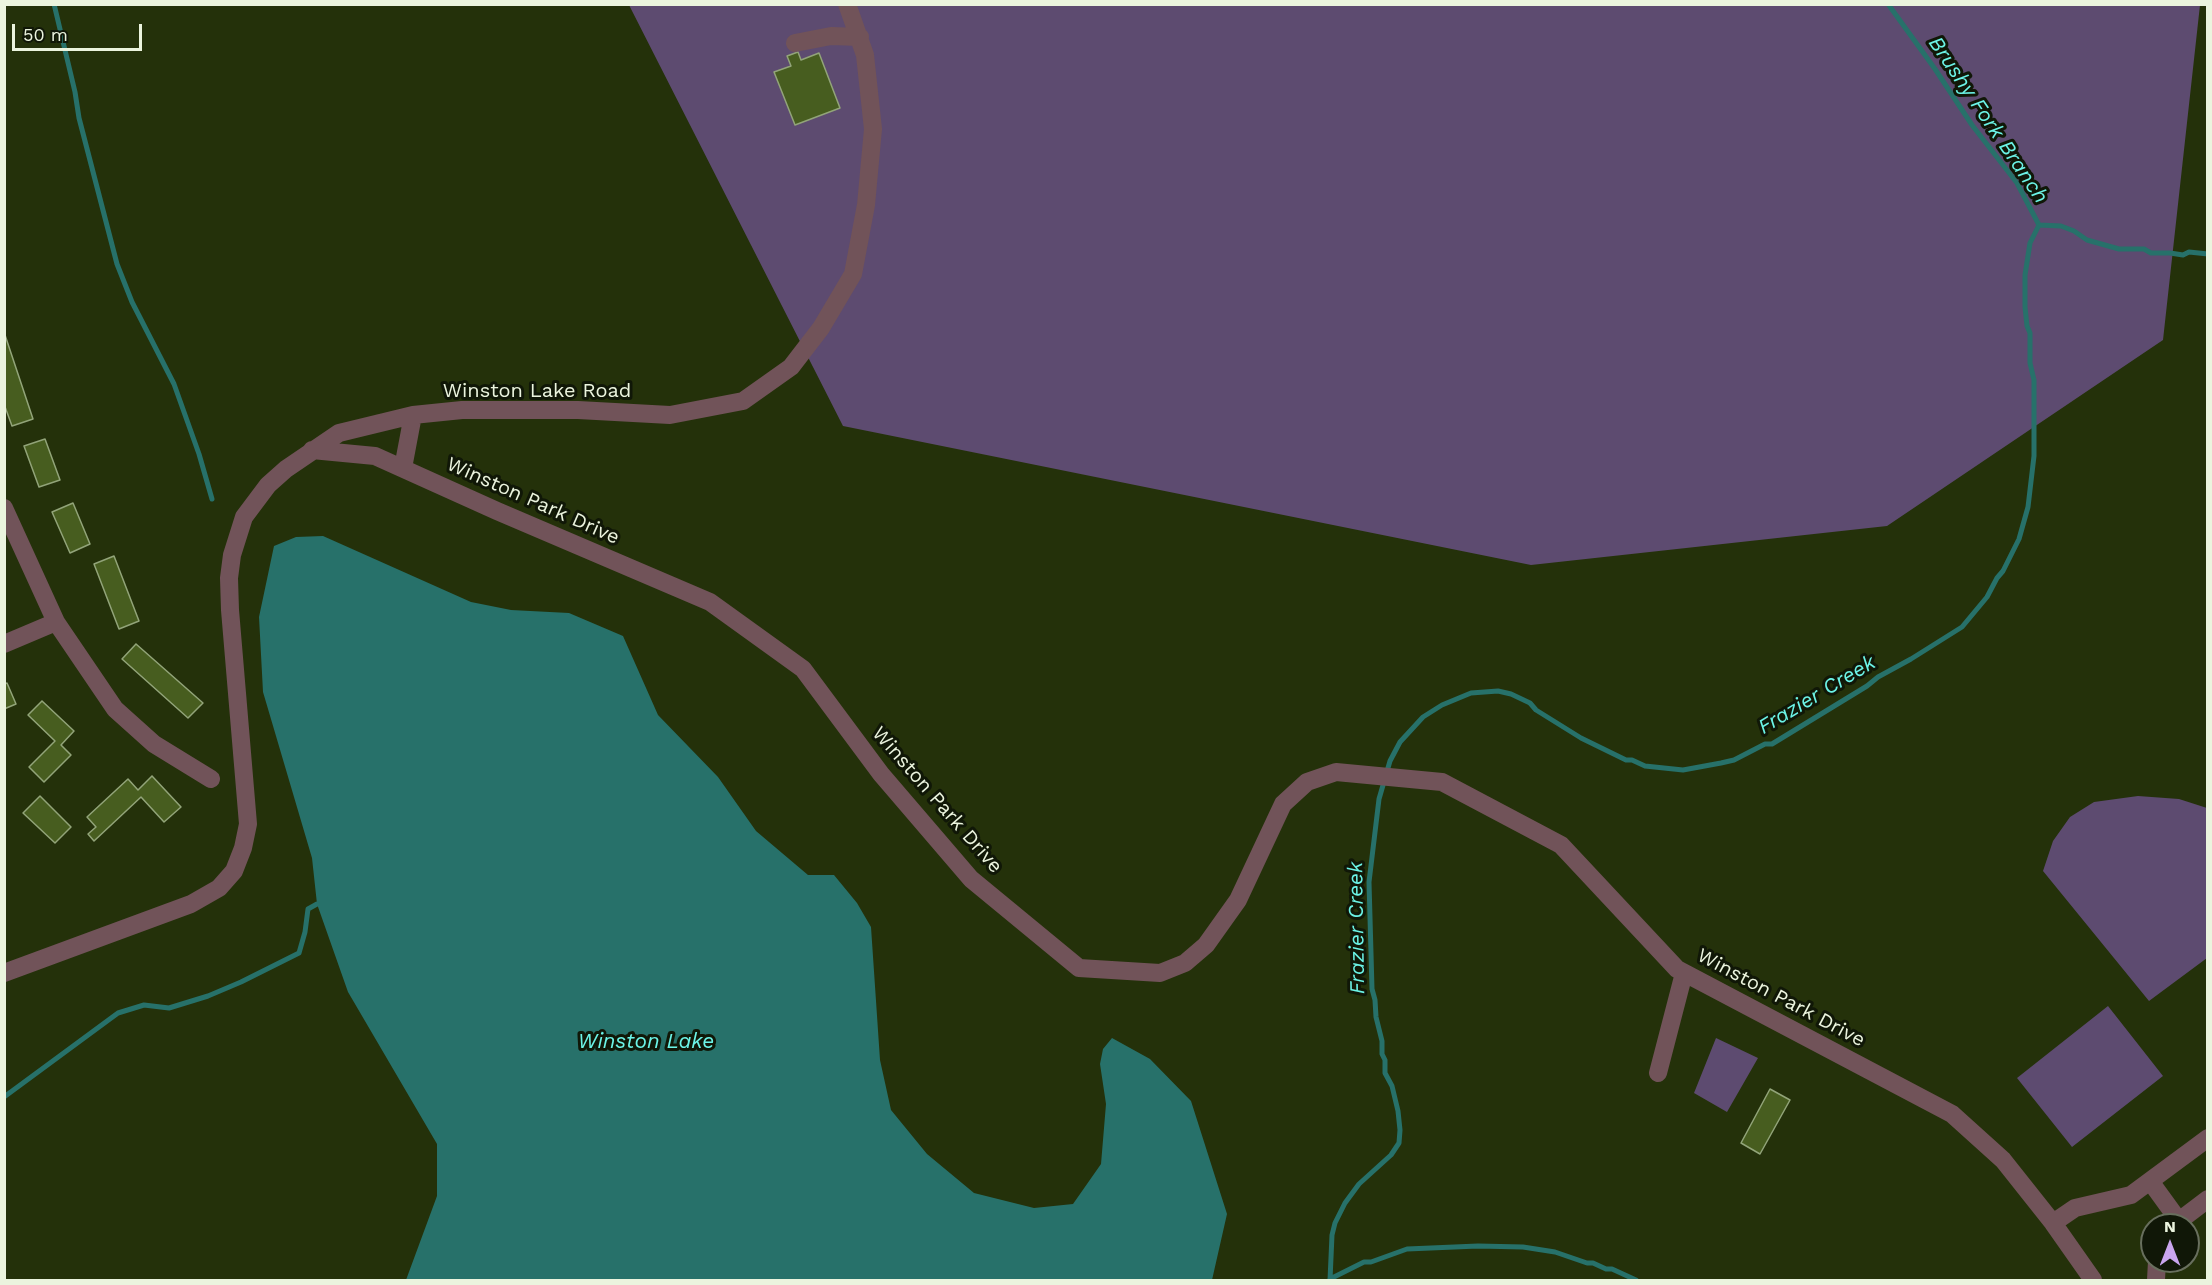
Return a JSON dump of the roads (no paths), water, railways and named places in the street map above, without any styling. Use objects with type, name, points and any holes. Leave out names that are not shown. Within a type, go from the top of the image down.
[{"type":"street","name":"Winston Lake Road","points":[[4,973],[191,904],[219,888],[234,871],[243,848],[248,824],[229,578],[232,555],[244,517],[268,485],[286,469],[339,433],[413,415],[462,410],[578,410],[670,415],[743,401],[790,367],[821,328],[853,274],[866,205],[873,129],[865,55],[847,4]]},
{"type":"street","points":[[795,44],[831,36],[860,37]]},
{"type":"street","points":[[403,468],[413,415]]},
{"type":"street","name":"Winston Park Drive","points":[[312,450],[375,456],[710,602],[803,669],[882,774],[970,879],[1079,968],[1160,973],[1185,963],[1206,945],[1238,900],[1283,804],[1307,782],[1336,772],[1442,782],[1561,846],[1677,969],[1952,1114],[2002,1160],[2053,1224],[2093,1281]]},
{"type":"street","points":[[4,508],[56,622],[115,709],[154,744],[212,779]]},
{"type":"street","points":[[4,644],[56,622]]},
{"type":"street","points":[[1658,1072],[1684,973]]},
{"type":"street","points":[[2053,1224],[2075,1208],[2131,1195],[2208,1138]]},
{"type":"street","points":[[2150,1181],[2171,1213]]},
{"type":"street","points":[[2190,1213],[2208,1199]]},
{"type":"water","name":"Winston Lake","points":[[323,536],[471,602],[511,610],[569,613],[623,636],[658,715],[718,777],[756,831],[808,875],[834,875],[857,903],[871,927],[880,1060],[891,1110],[927,1154],[974,1193],[1034,1208],[1073,1204],[1101,1164],[1106,1104],[1100,1064],[1103,1049],[1112,1038],[1150,1059],[1191,1101],[1227,1214],[1212,1280],[406,1280],[437,1196],[437,1144],[348,992],[317,904],[312,858],[263,692],[259,617],[274,546],[296,537]]},
{"type":"waterway","points":[[54,4],[79,118],[117,264],[132,302],[174,384],[212,499]]},
{"type":"waterway","name":"Brushy Fork Branch","points":[[1888,4],[1972,125],[2017,183],[2039,225]]},
{"type":"waterway","name":"Frazier Creek","points":[[2039,225],[2061,226],[2087,240],[2119,249],[2144,249],[2151,253],[2183,255],[2189,252],[2208,254]]},
{"type":"waterway","name":"Frazier Creek","points":[[1330,1280],[1332,1235],[1345,1203],[1359,1184],[1391,1155],[1399,1143],[1398,1111],[1392,1086],[1385,1073],[1385,1060],[1382,1054],[1382,1041],[1372,989],[1369,882],[1379,799],[1390,761],[1400,742],[1423,717],[1442,705],[1471,693],[1498,691],[1530,703],[1536,710],[1581,738],[1626,760],[1632,760],[1645,766],[1683,770],[1721,763],[1734,760],[1765,744],[1772,744],[1962,627],[1987,597],[2003,571],[2019,539],[2028,507],[2034,456],[2034,380],[2030,363],[2030,333],[2025,307],[2025,275],[2030,243],[2039,225]]},
{"type":"waterway","name":"Frazier Creek","points":[[4,1097],[118,1013],[144,1005],[169,1008],[208,996],[299,953],[308,909],[317,904]]},
{"type":"waterway","points":[[1330,1279],[1364,1262],[1371,1262],[1407,1249],[1478,1246],[1523,1247],[1555,1252],[1612,1269],[1636,1280]]}]
